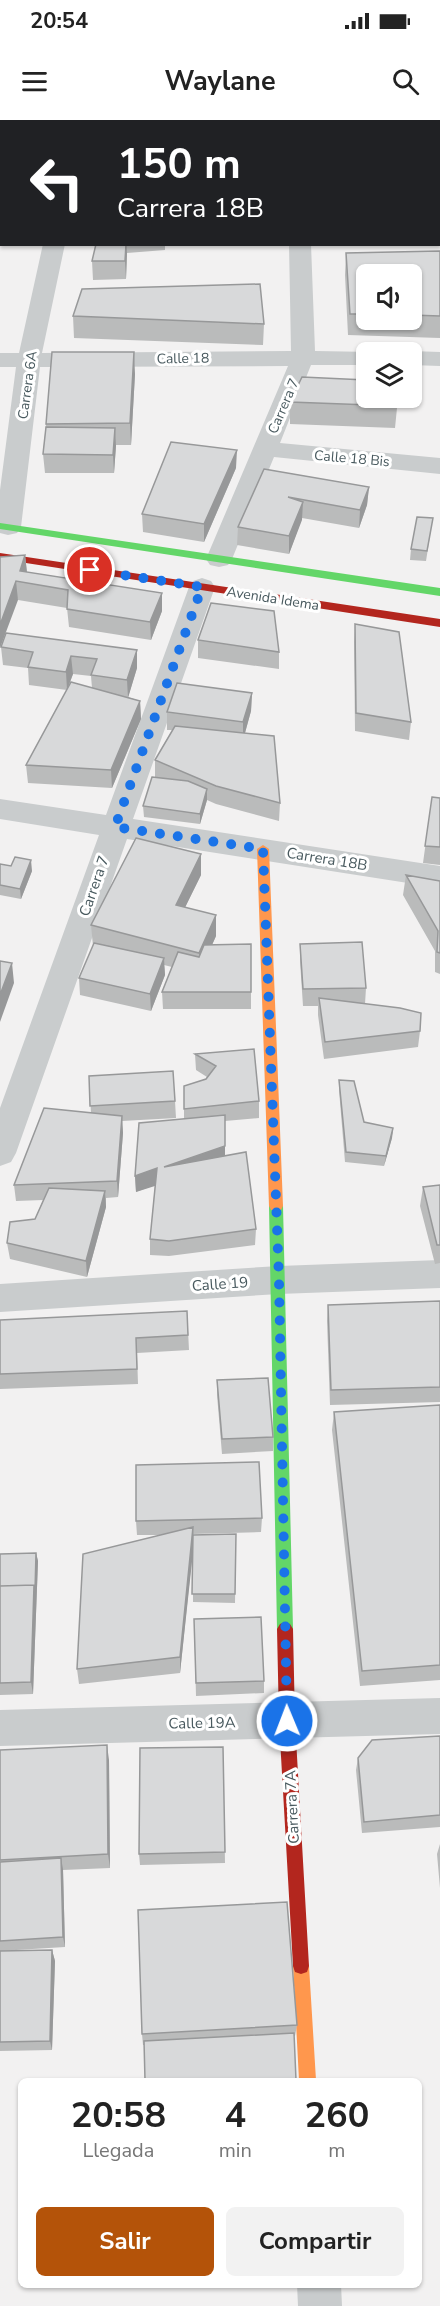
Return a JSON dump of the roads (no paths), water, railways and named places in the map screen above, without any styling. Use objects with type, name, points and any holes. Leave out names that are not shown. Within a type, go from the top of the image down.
[{"type":"street","name":"Carrera 6A","points":[[4,527],[29,360],[54,246]]},
{"type":"street","name":"Carrera 7","points":[[219,559],[303,357],[300,246]]},
{"type":"street","name":"Calle 18","points":[[0,360],[356,358]]},
{"type":"street","points":[[422,358],[440,358]]},
{"type":"street","name":"Calle 18 Bis","points":[[265,449],[440,466]]},
{"type":"street","name":"Avenida Idema","points":[[4,527],[440,592]]},
{"type":"street","name":"Avenida Idema","points":[[0,556],[440,623]]},
{"type":"street","name":"Carrera 7","points":[[0,1153],[202,587]]},
{"type":"street","name":"Carrera 18B","points":[[0,809],[440,877]]},
{"type":"street","name":"Carrera 7A","points":[[263,849],[279,1280],[287,1721],[308,2078]]},
{"type":"street","name":"Calle 19","points":[[0,1298],[279,1280],[440,1274]]},
{"type":"street","name":"Calle 19A","points":[[0,1728],[440,1716]]},
{"type":"street","points":[[319,2288],[320,2306]]}]
